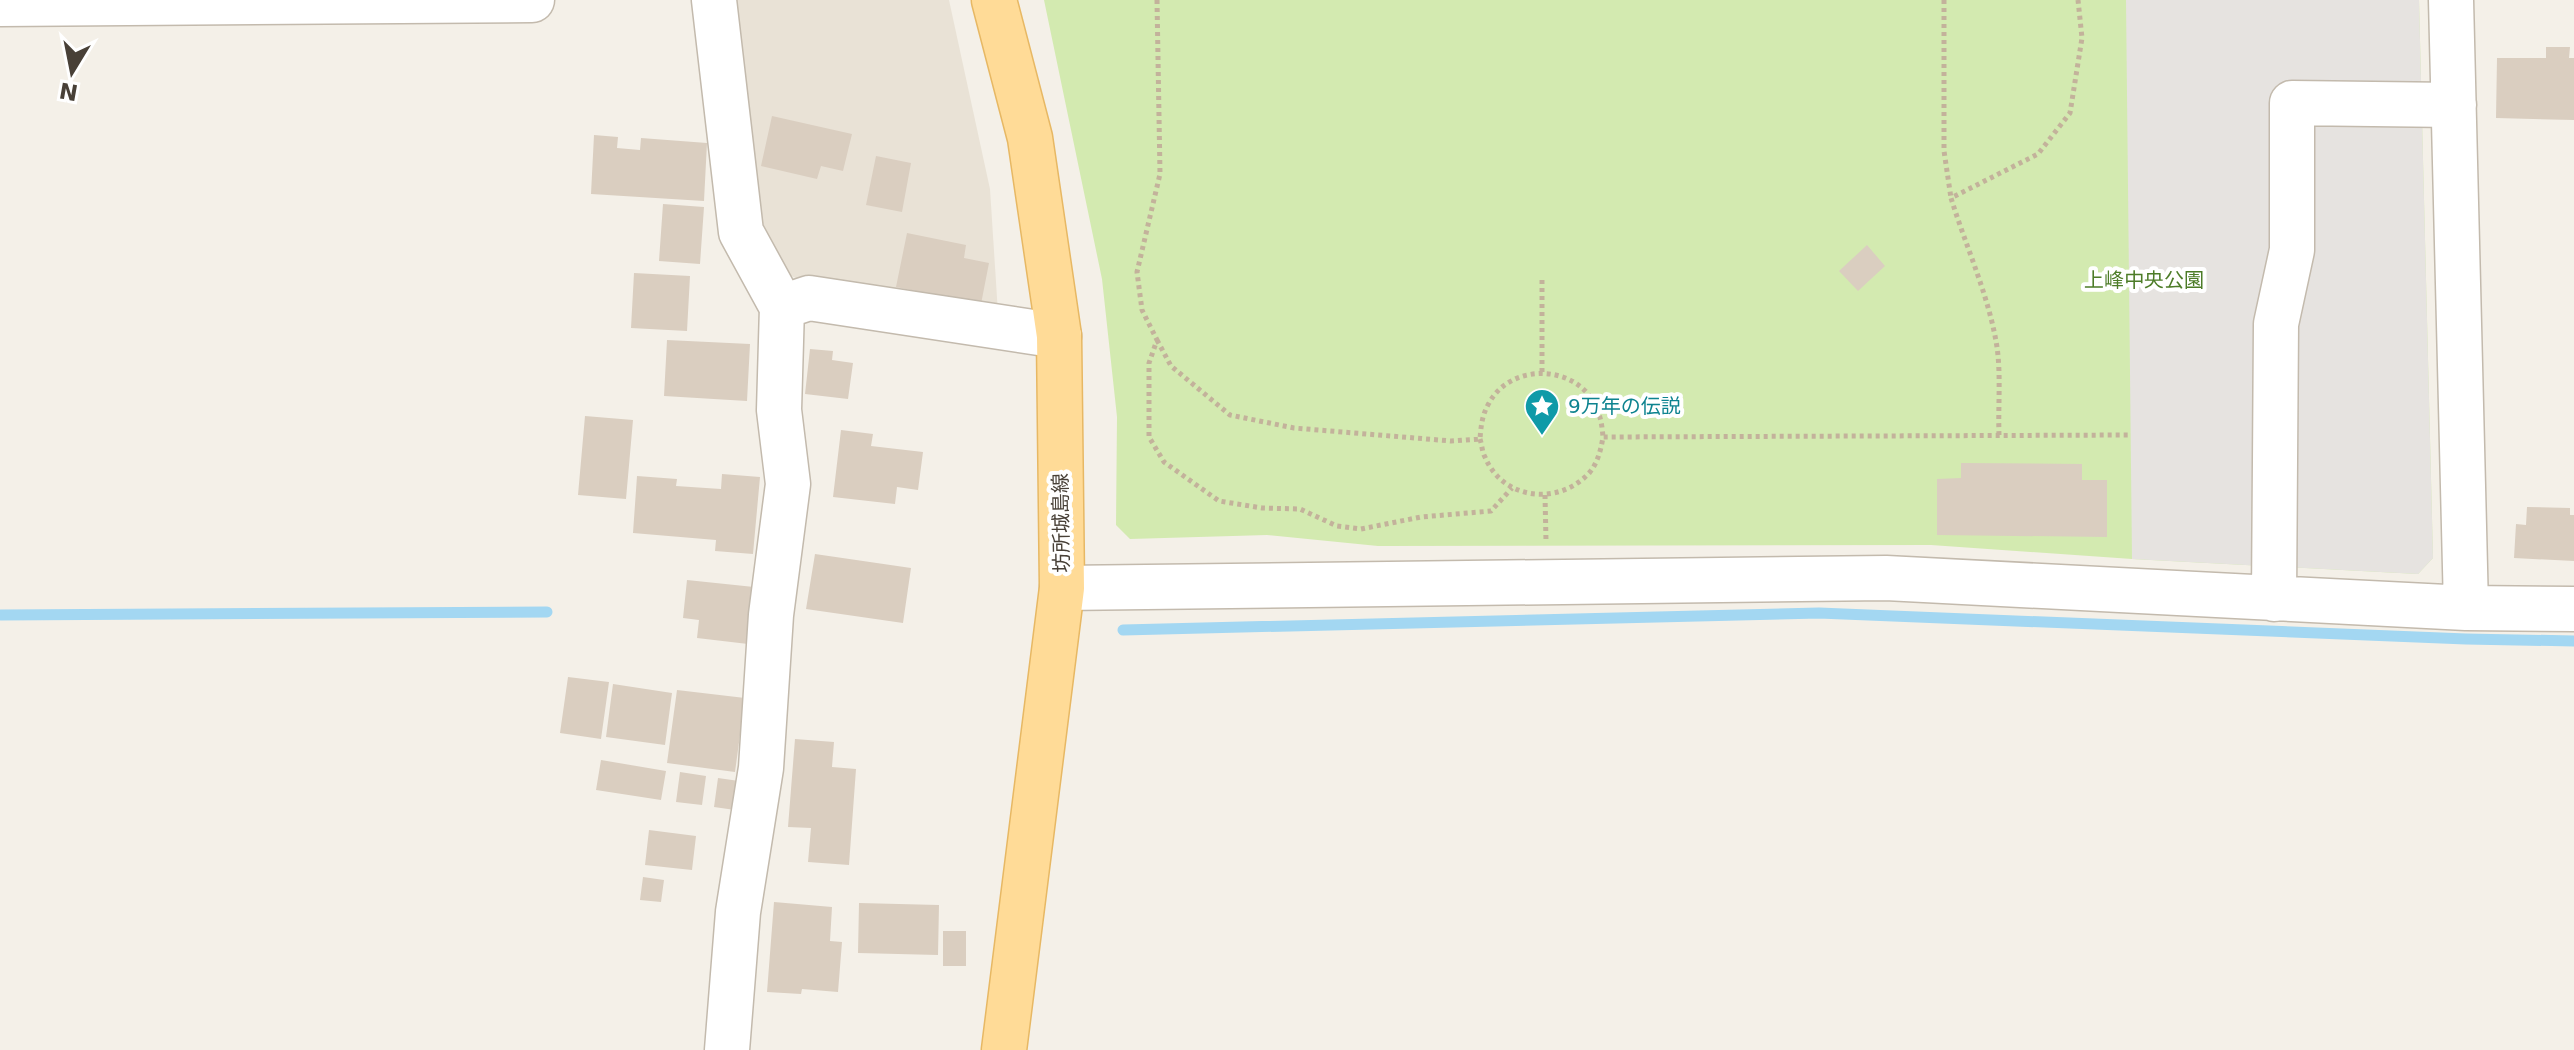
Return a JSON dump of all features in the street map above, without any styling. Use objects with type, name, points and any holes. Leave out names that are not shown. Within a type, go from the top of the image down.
[{"type":"main road","name":"坊所城島線","points":[[994,0],[1030,138],[1059,336],[1062,588],[1004,1050]]},
{"type":"street","points":[[0,4],[532,0]]},
{"type":"street","points":[[714,0],[741,232],[782,307],[779,410],[788,484],[771,615],[761,768],[738,912],[727,1050]]},
{"type":"street","points":[[2451,0],[2466,608]]},
{"type":"street","points":[[2274,599],[2276,324],[2292,250],[2292,103],[2454,105]]},
{"type":"street","points":[[782,307],[809,298],[1059,336]]},
{"type":"street","points":[[1062,588],[1886,578],[2466,608],[2574,609]]},
{"type":"path","points":[[1157,0],[1160,174],[1137,272],[1142,310],[1171,366],[1230,415],[1294,428],[1451,441],[1480,439]]},
{"type":"path","points":[[1944,0],[1944,151],[1951,198],[1986,300],[1998,349],[1999,435]]},
{"type":"path","points":[[1951,198],[2038,154],[2070,113],[2082,38],[2078,0]]},
{"type":"path","points":[[1542,279],[1542,372]]},
{"type":"path","points":[[1157,340],[1149,363],[1149,437],[1164,462],[1219,501],[1262,508],[1300,509],[1337,526],[1361,529],[1421,517],[1491,511],[1512,488]]},
{"type":"path","points":[[1542,372],[1562,375],[1579,385],[1592,398],[1600,415],[1603,437],[1592,470],[1562,492],[1545,495],[1512,488],[1497,476],[1485,458],[1480,439],[1482,419],[1490,400],[1503,386],[1523,375],[1542,372]]},
{"type":"path","points":[[1603,437],[2131,435]]},
{"type":"shaded area","points":[[729,0],[949,0],[990,189],[998,313],[813,285],[779,271],[754,206]]},
{"type":"shaded area","points":[[2126,0],[2419,0],[2433,558],[2418,574],[2132,559]]},
{"type":"green space","name":"上峰中央公園","points":[[1044,0],[2419,0],[2433,558],[2418,574],[1931,545],[1378,546],[1267,535],[1130,539],[1116,525],[1117,417],[1102,279]]},
{"type":"building","points":[[2546,47],[2570,47],[2569,58],[2574,58],[2574,120],[2496,118],[2497,58],[2546,58]]},
{"type":"building","points":[[772,116],[852,134],[843,171],[821,166],[817,179],[761,166]]},
{"type":"building","points":[[594,135],[618,137],[617,148],[640,150],[641,138],[707,143],[704,201],[591,194]]},
{"type":"building","points":[[876,156],[911,163],[902,212],[866,205]]},
{"type":"building","points":[[663,204],[704,207],[700,264],[659,261]]},
{"type":"building","points":[[907,233],[966,245],[964,258],[989,263],[981,304],[896,287]]},
{"type":"building","points":[[1867,245],[1885,266],[1858,291],[1839,271]]},
{"type":"building","points":[[634,273],[690,276],[687,331],[631,328]]},
{"type":"building","points":[[667,340],[750,344],[747,401],[664,396]]},
{"type":"building","points":[[810,349],[833,351],[832,360],[853,363],[848,399],[805,394]]},
{"type":"building","points":[[585,416],[633,420],[626,499],[578,495]]},
{"type":"building","points":[[841,430],[873,434],[871,446],[923,452],[918,490],[897,487],[895,504],[833,497]]},
{"type":"building","points":[[1961,463],[2082,464],[2082,480],[2107,480],[2107,537],[1937,535],[1937,479],[1961,478]]},
{"type":"building","points":[[722,474],[760,477],[753,554],[715,551],[716,540],[633,533],[637,476],[677,479],[676,486],[721,489]]},
{"type":"building","points":[[2527,507],[2570,508],[2570,515],[2574,515],[2574,561],[2514,558],[2516,524],[2526,525]]},
{"type":"building","points":[[815,554],[911,568],[903,623],[806,609]]},
{"type":"building","points":[[687,580],[754,587],[748,644],[697,638],[699,620],[683,618]]},
{"type":"building","points":[[568,677],[609,682],[601,739],[560,733]]},
{"type":"building","points":[[613,684],[672,693],[665,745],[606,737]]},
{"type":"building","points":[[677,690],[745,698],[735,772],[667,763]]},
{"type":"building","points":[[795,739],[834,742],[832,767],[856,769],[849,865],[808,862],[811,828],[788,827]]},
{"type":"building","points":[[601,760],[666,771],[661,800],[596,790]]},
{"type":"building","points":[[680,772],[706,776],[702,805],[676,802]]},
{"type":"building","points":[[718,778],[739,781],[735,810],[714,807]]},
{"type":"building","points":[[649,830],[696,836],[692,870],[645,865]]},
{"type":"building","points":[[643,877],[664,880],[661,902],[640,900]]},
{"type":"building","points":[[774,902],[832,907],[830,941],[842,942],[838,992],[802,989],[801,994],[767,992]]},
{"type":"building","points":[[859,903],[939,905],[938,955],[858,953]]},
{"type":"building","points":[[943,931],[966,931],[966,966],[943,966]]},
{"type":"waterway","points":[[0,615],[547,612]]},
{"type":"waterway","points":[[1123,630],[1819,613],[2574,641]]},
{"type":"place","name":"9万年の伝説","points":[[1542,437]]}]
